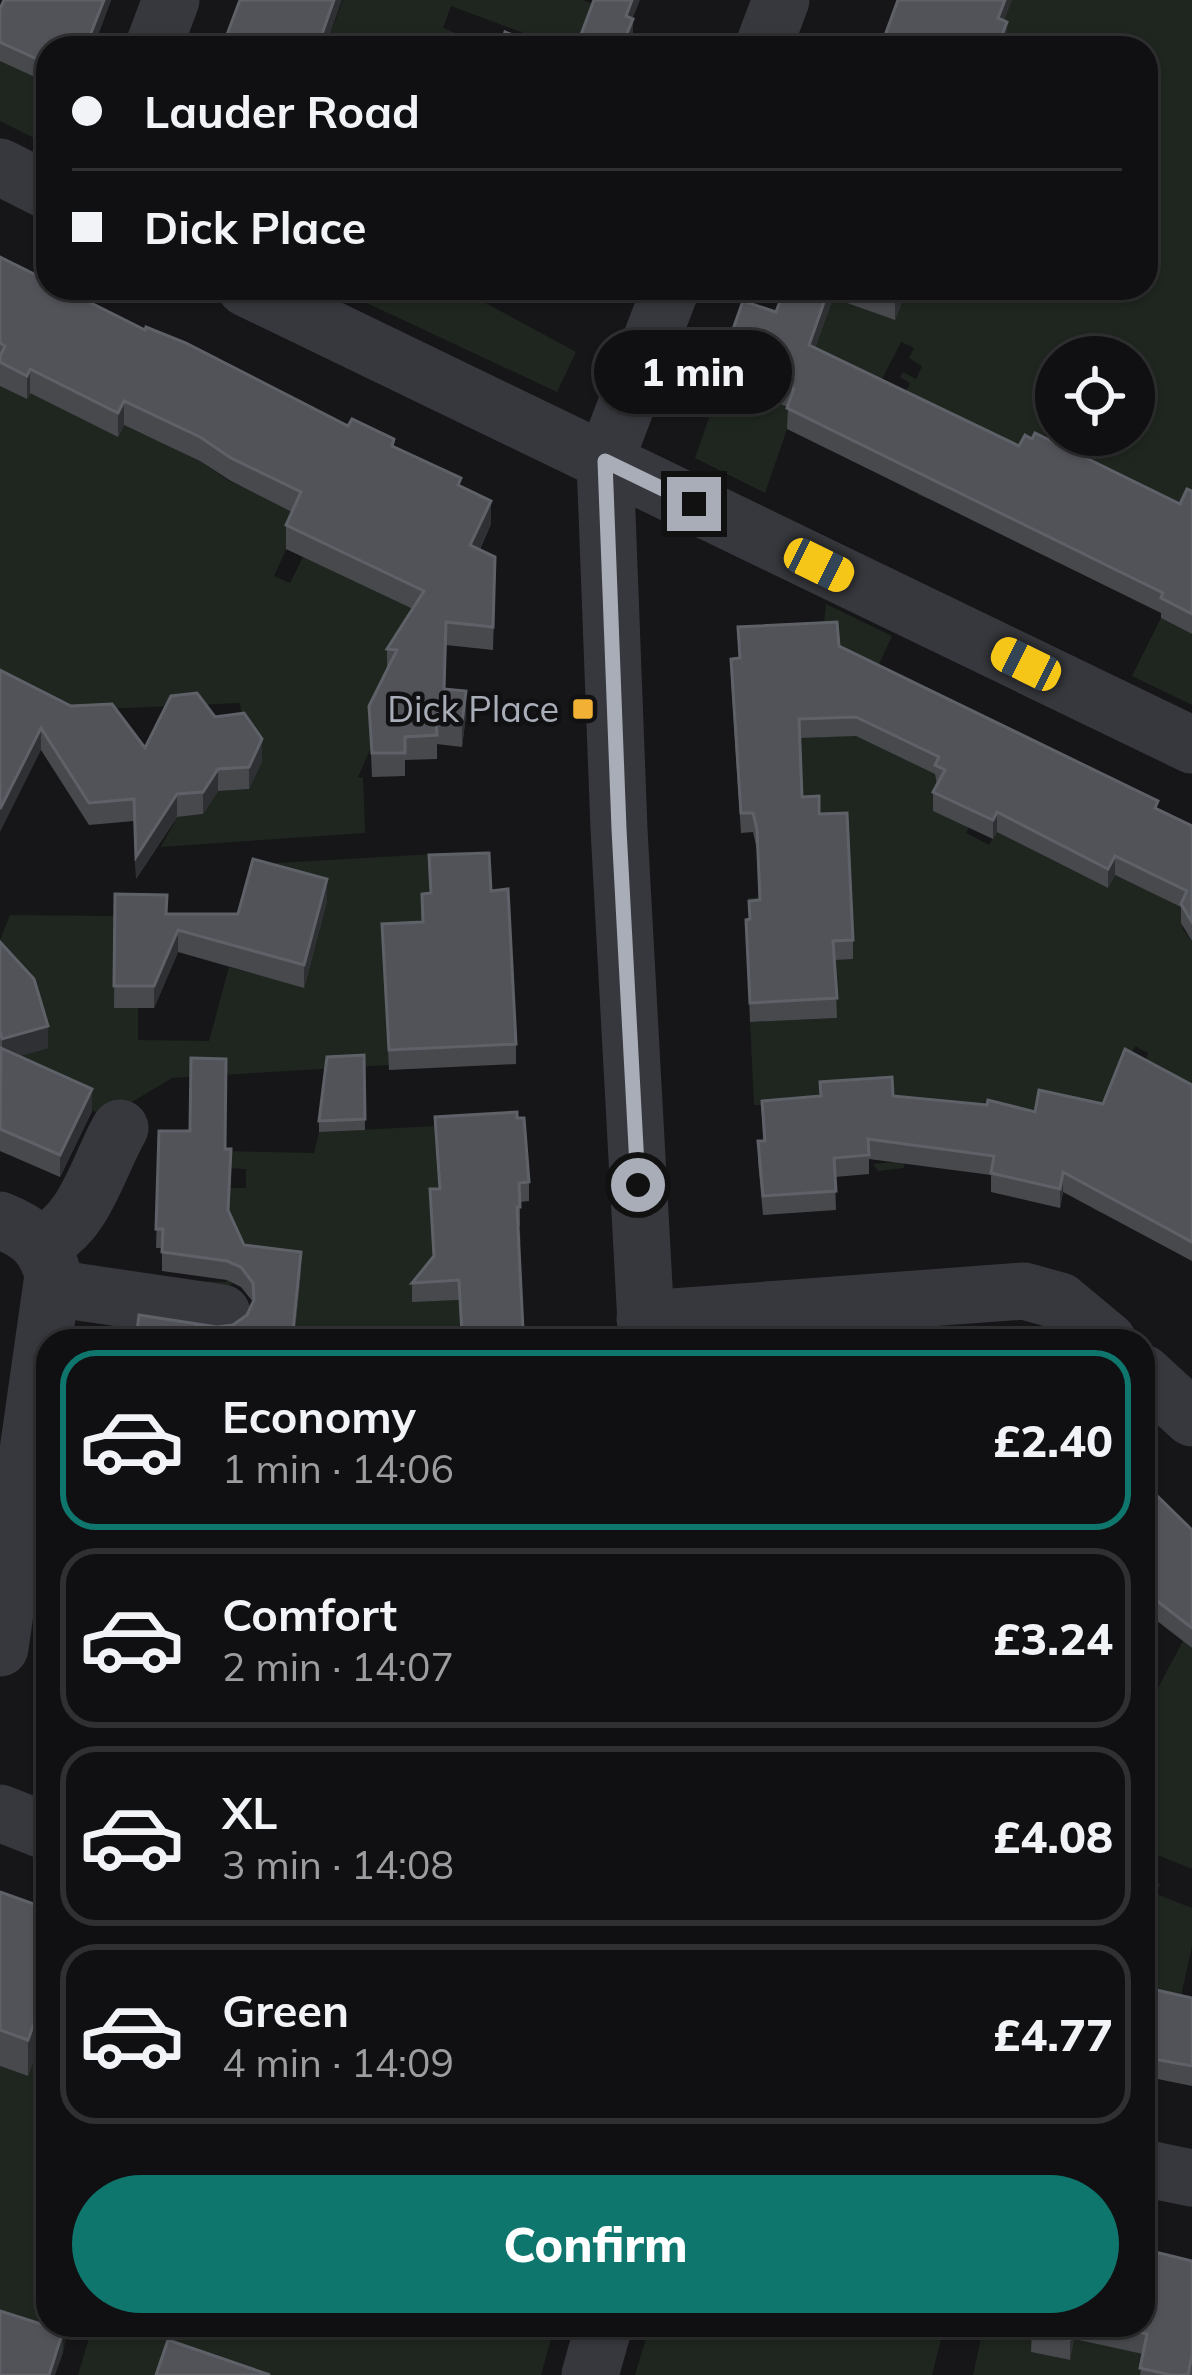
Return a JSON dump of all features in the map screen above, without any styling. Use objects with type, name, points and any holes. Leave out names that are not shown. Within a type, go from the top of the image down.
[{"type":"street","points":[[158,36],[171,0]]},
{"type":"street","points":[[768,36],[781,0]]},
{"type":"street","points":[[0,167],[36,185]]},
{"type":"street","points":[[271,300],[1192,745]]},
{"type":"street","points":[[646,1329],[605,461],[666,300]]},
{"type":"street","points":[[31,1251],[62,1235],[74,1220],[120,1128]]},
{"type":"street","points":[[31,1251],[222,1313]]},
{"type":"street","points":[[0,1648],[34,1521],[31,1251]]},
{"type":"street","points":[[656,1329],[1024,1291],[1060,1301],[1094,1329]]},
{"type":"street","points":[[1155,1384],[1192,1418]]},
{"type":"street","points":[[0,1814],[36,1828]]},
{"type":"street","points":[[1155,2170],[1192,2178]]},
{"type":"street","points":[[590,2375],[601,2337]]},
{"type":"shaded area","points":[[343,0],[582,0],[599,6],[588,36],[532,36],[451,6],[443,28],[463,36],[330,36]]},
{"type":"shaded area","points":[[974,0],[1192,0],[1192,500],[1165,555],[1049,466],[1054,456],[1155,456],[1155,336],[1035,336],[1032,459],[964,441],[935,501],[918,495],[947,435],[897,409],[910,383],[900,377],[903,372],[916,379],[922,366],[909,358],[914,348],[901,342],[873,397],[809,365],[831,300],[1158,300],[1158,36],[997,36]]},
{"type":"shaded area","points":[[0,60],[36,74],[36,139],[0,121]]},
{"type":"shaded area","points":[[360,300],[480,300],[576,352],[557,392]]},
{"type":"shaded area","points":[[721,383],[794,409],[765,493],[695,458]]},
{"type":"shaded area","points":[[35,385],[76,416],[117,436],[124,425],[145,435],[233,396],[200,461],[231,482],[303,513],[274,576],[290,583],[303,557],[423,584],[380,727],[358,777],[363,778],[365,833],[161,847],[177,817],[203,814],[218,791],[249,789],[262,761],[244,735],[240,703],[81,710],[7,672],[0,685],[0,386]]},
{"type":"shaded area","points":[[826,604],[892,636],[869,686],[822,642]]},
{"type":"shaded area","points":[[1161,618],[1192,634],[1192,705],[1132,676]]},
{"type":"shaded area","points":[[848,730],[940,776],[979,807],[966,833],[989,845],[1019,788],[1037,852],[1108,888],[1115,875],[1142,888],[1186,885],[1183,929],[1192,941],[1192,1104],[1136,1150],[1101,1213],[1092,1208],[1148,1053],[1135,1046],[1100,1130],[903,1156],[904,1168],[878,1171],[873,1164],[895,1162],[781,1118],[762,1120],[761,1105],[754,1105],[750,1022],[836,1018],[749,920],[748,898],[801,895],[798,738],[845,736]]},
{"type":"shaded area","points":[[488,851],[489,873],[431,914],[389,1065],[172,1078],[107,1117],[53,1093],[0,1053],[0,940],[10,915],[115,916],[138,1008],[138,1040],[209,1041],[229,967],[304,987],[258,864]]},
{"type":"shaded area","points":[[516,1122],[440,1208],[432,1231],[520,1226],[521,1242],[457,1246],[434,1301],[459,1300],[460,1329],[295,1329],[301,1272],[251,1267],[213,1300],[162,1280],[226,1282],[225,1188],[246,1188],[246,1169],[225,1168],[225,1151],[314,1153],[319,1132]]},
{"type":"shaded area","points":[[1183,1641],[1192,1648],[1192,1869],[1155,1854],[1155,1694]]},
{"type":"shaded area","points":[[1155,1882],[1160,1884],[1156,1894],[1192,1908],[1192,1946],[1177,2014],[1155,2009]]},
{"type":"shaded area","points":[[36,2054],[36,2337],[66,2337],[63,2353],[0,2332],[0,2066],[28,2076]]},
{"type":"shaded area","points":[[89,2337],[552,2337],[541,2375],[78,2375]]},
{"type":"shaded area","points":[[646,2337],[942,2337],[932,2375],[635,2375]]},
{"type":"shaded area","points":[[981,2337],[1035,2337],[1032,2352],[1069,2360],[1074,2339],[1147,2354],[1143,2375],[973,2375]]},
{"type":"building","points":[[4,0],[104,0],[90,36],[36,36],[36,58],[0,42]]},
{"type":"building","points":[[240,0],[334,0],[321,36],[226,36]]},
{"type":"building","points":[[594,0],[632,0],[626,16],[633,19],[626,36],[580,36]]},
{"type":"building","points":[[898,0],[1005,0],[998,18],[1007,22],[1002,36],[885,36]]},
{"type":"building","points":[[0,257],[36,275],[36,300],[85,300],[145,330],[186,343],[348,426],[352,419],[394,439],[392,446],[461,478],[458,485],[491,501],[470,545],[495,557],[493,627],[446,622],[444,689],[466,691],[462,723],[436,720],[437,735],[405,737],[405,753],[372,753],[369,706],[397,650],[387,649],[424,591],[286,525],[301,492],[124,401],[118,413],[30,369],[27,376],[0,362],[5,346],[0,343]]},
{"type":"building","points":[[780,300],[825,300],[809,345],[1019,446],[1025,435],[1032,439],[1035,433],[1035,456],[1082,456],[1180,504],[1187,489],[1192,491],[1192,614],[1161,598],[1163,593],[787,408],[794,389],[721,363],[743,301],[776,312]]},
{"type":"building","points":[[837,622],[839,646],[1158,801],[1155,808],[1192,826],[1192,922],[1181,904],[1187,891],[1115,856],[1108,869],[997,812],[993,820],[933,792],[945,770],[935,765],[939,757],[856,717],[799,719],[802,797],[819,796],[819,814],[847,813],[853,940],[833,941],[837,998],[750,1003],[746,920],[750,919],[749,901],[760,900],[757,830],[753,813],[741,813],[731,659],[740,658],[738,627]]},
{"type":"building","points":[[0,670],[71,706],[112,704],[145,748],[171,696],[197,693],[215,717],[244,713],[262,739],[249,767],[218,769],[203,792],[177,794],[136,857],[134,799],[89,803],[41,728],[0,809]]},
{"type":"building","points":[[489,853],[491,891],[508,889],[516,1044],[389,1050],[382,924],[423,922],[422,894],[431,893],[429,855]]},
{"type":"building","points":[[253,859],[327,879],[304,965],[178,930],[154,986],[114,986],[115,894],[167,895],[166,914],[238,914]]},
{"type":"building","points":[[0,942],[34,979],[48,1026],[2,1039],[0,1031]]},
{"type":"building","points":[[1,1048],[92,1089],[60,1155],[0,1129]]},
{"type":"building","points":[[1125,1049],[1192,1085],[1192,1242],[1063,1172],[1060,1189],[991,1173],[994,1156],[868,1139],[869,1155],[834,1158],[836,1191],[763,1196],[758,1141],[765,1141],[762,1101],[821,1096],[820,1082],[892,1077],[893,1096],[987,1105],[988,1100],[1035,1112],[1039,1090],[1103,1104]]},
{"type":"building","points":[[364,1055],[365,1119],[319,1121],[327,1057]]},
{"type":"building","points":[[191,1058],[226,1059],[225,1149],[231,1149],[228,1210],[244,1245],[301,1252],[293,1329],[137,1329],[139,1315],[217,1327],[233,1325],[247,1315],[254,1300],[253,1283],[241,1267],[162,1252],[163,1229],[156,1229],[159,1131],[190,1131]]},
{"type":"building","points":[[517,1112],[517,1118],[524,1118],[529,1182],[519,1183],[517,1207],[523,1329],[462,1329],[459,1280],[412,1283],[434,1256],[430,1189],[440,1189],[435,1117]]},
{"type":"building","points":[[1155,1494],[1192,1530],[1192,1628],[1155,1599]]},
{"type":"building","points":[[0,1892],[36,1905],[36,2018],[28,2040],[0,2030]]},
{"type":"building","points":[[1155,1990],[1192,1998],[1192,2066],[1155,2059]]},
{"type":"building","points":[[1155,2252],[1192,2261],[1188,2375],[1140,2368],[1146,2337],[1155,2337]]},
{"type":"building","points":[[0,2311],[36,2322],[36,2337],[61,2337],[49,2375],[0,2375]]},
{"type":"building","points":[[168,2340],[270,2375],[156,2375]]},
{"type":"place","name":"Dick Place","points":[[583,709]]},
{"type":"route","points":[[638,1185],[605,461],[694,504]]}]
